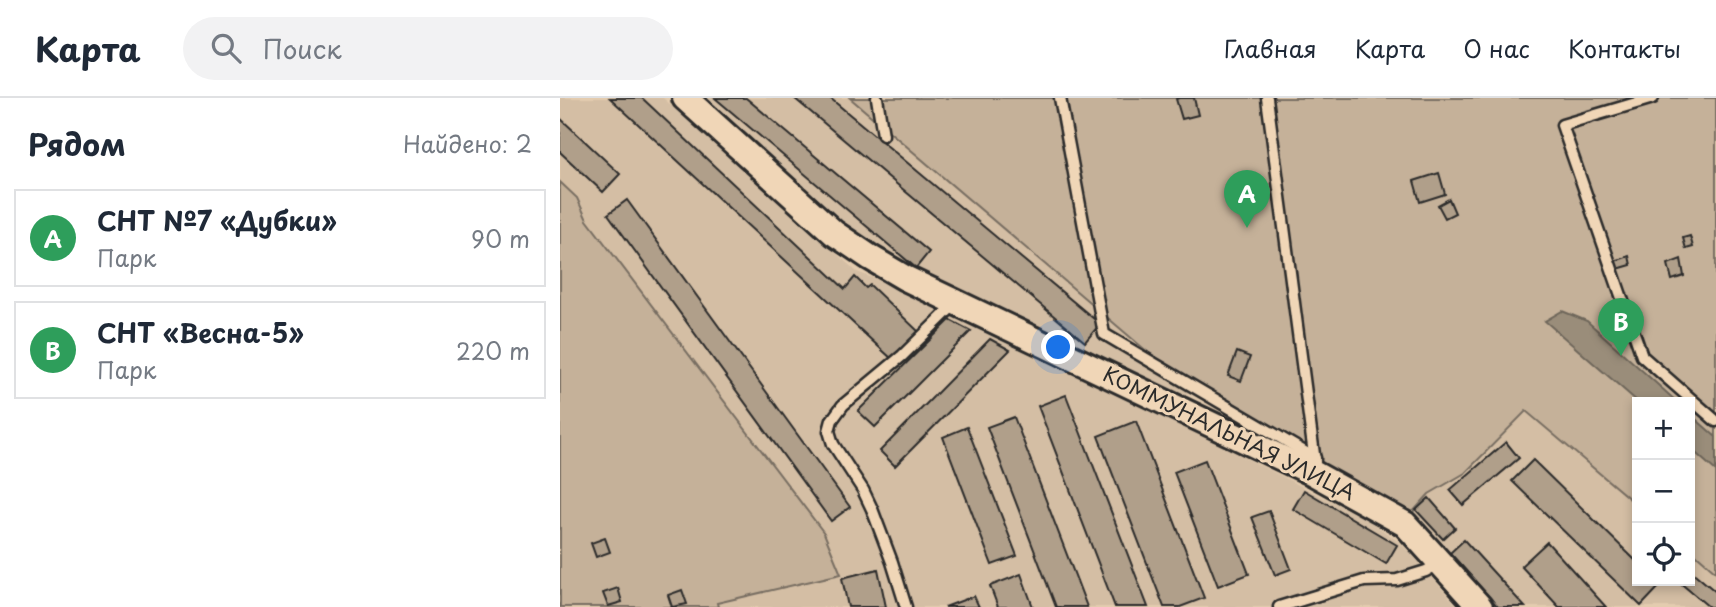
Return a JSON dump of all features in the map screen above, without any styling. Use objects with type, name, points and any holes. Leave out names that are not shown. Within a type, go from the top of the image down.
[{"type":"street","name":"КОММУНАЛЬНАЯ УЛИЦА","points":[[685,98],[834,233],[871,258],[957,303],[1314,466],[1405,524],[1480,607]]},
{"type":"lane","points":[[877,98],[883,135]]},
{"type":"lane","points":[[1060,98],[1104,334],[1314,466]]},
{"type":"lane","points":[[1267,98],[1314,466]]},
{"type":"lane","points":[[1653,98],[1562,125],[1642,356],[1716,421]]},
{"type":"lane","points":[[906,607],[872,509],[863,490],[836,450],[829,431],[832,420],[843,405],[902,356],[957,303]]},
{"type":"lane","points":[[1279,607],[1364,581],[1397,580],[1426,571],[1440,563]]},
{"type":"shaded area","points":[[560,98],[663,98],[857,272],[945,306],[1368,520],[1399,542],[1458,607],[718,607],[717,603],[840,574],[824,533],[587,220],[577,198],[560,182]]},
{"type":"shaded area","points":[[702,98],[850,98],[1190,388],[1182,407],[881,258]]},
{"type":"shaded area","points":[[850,98],[1716,98],[1716,572],[1695,553],[1695,397],[1632,397],[1632,501],[1526,411],[1465,473],[1429,494],[1411,514],[1190,388]]},
{"type":"shaded area","points":[[560,182],[577,198],[587,220],[824,533],[841,574],[717,603],[718,607],[560,607]]},
{"type":"shaded area","points":[[1562,311],[1587,321],[1671,397],[1632,397],[1545,321]]},
{"type":"shaded area","points":[[1526,411],[1632,501],[1632,586],[1695,586],[1695,553],[1716,572],[1716,607],[1498,607],[1411,514],[1429,494],[1465,473]]},
{"type":"shaded area","points":[[1695,418],[1716,437],[1716,471],[1695,452]]},
{"type":"building","points":[[610,98],[642,98],[845,289],[855,277],[866,288],[870,285],[920,333],[893,360]]},
{"type":"building","points":[[715,98],[746,98],[929,252],[916,268]]},
{"type":"building","points":[[794,98],[830,98],[1100,324],[1085,342]]},
{"type":"building","points":[[1194,98],[1198,115],[1182,119],[1176,99]]},
{"type":"building","points":[[560,118],[620,174],[603,192],[560,152]]},
{"type":"building","points":[[1439,173],[1445,194],[1420,202],[1414,181]]},
{"type":"building","points":[[1449,199],[1455,213],[1445,218],[1438,205]]},
{"type":"building","points":[[627,200],[850,507],[831,521],[608,214]]},
{"type":"building","points":[[1690,236],[1693,247],[1686,249],[1683,238]]},
{"type":"building","points":[[1629,256],[1631,265],[1614,270],[1612,262]]},
{"type":"building","points":[[1681,259],[1684,276],[1672,280],[1668,264]]},
{"type":"building","points":[[950,320],[971,331],[875,427],[858,411]]},
{"type":"building","points":[[990,339],[1010,350],[895,466],[880,451]]},
{"type":"building","points":[[1237,352],[1250,357],[1241,381],[1228,376]]},
{"type":"building","points":[[1066,395],[1148,607],[1115,607],[1038,406]]},
{"type":"building","points":[[1014,417],[1087,607],[1056,607],[987,427]]},
{"type":"building","points":[[1136,421],[1204,598],[1180,607],[1164,607],[1098,436]]},
{"type":"building","points":[[967,427],[1017,556],[992,565],[943,437]]},
{"type":"building","points":[[1506,442],[1519,458],[1463,505],[1450,490]]},
{"type":"building","points":[[1205,460],[1249,574],[1218,586],[1174,472]]},
{"type":"building","points":[[1533,460],[1632,557],[1632,586],[1660,586],[1641,606],[1512,481]]},
{"type":"building","points":[[1304,490],[1397,545],[1386,564],[1293,509]]},
{"type":"building","points":[[1429,498],[1455,528],[1443,539],[1416,510]]},
{"type":"building","points":[[1269,511],[1291,569],[1275,575],[1252,517]]},
{"type":"building","points":[[605,538],[610,552],[596,557],[591,543]]},
{"type":"building","points":[[1464,540],[1525,607],[1498,607],[1450,553]]},
{"type":"building","points":[[1547,542],[1606,607],[1559,607],[1521,566]]},
{"type":"building","points":[[878,569],[886,607],[848,607],[842,578]]},
{"type":"building","points":[[1021,574],[1033,607],[998,607],[990,586]]},
{"type":"building","points":[[1695,574],[1716,592],[1716,607],[1709,607],[1684,586],[1695,586]]},
{"type":"building","points":[[618,588],[622,602],[608,606],[603,593]]},
{"type":"building","points":[[682,590],[687,604],[672,607],[668,595]]},
{"type":"building","points":[[974,596],[979,607],[945,607]]},
{"type":"place","name":"СНТ №7 «Дубки»","points":[[1247,228]]},
{"type":"place","name":"СНТ «Весна-5»","points":[[1621,356]]}]
